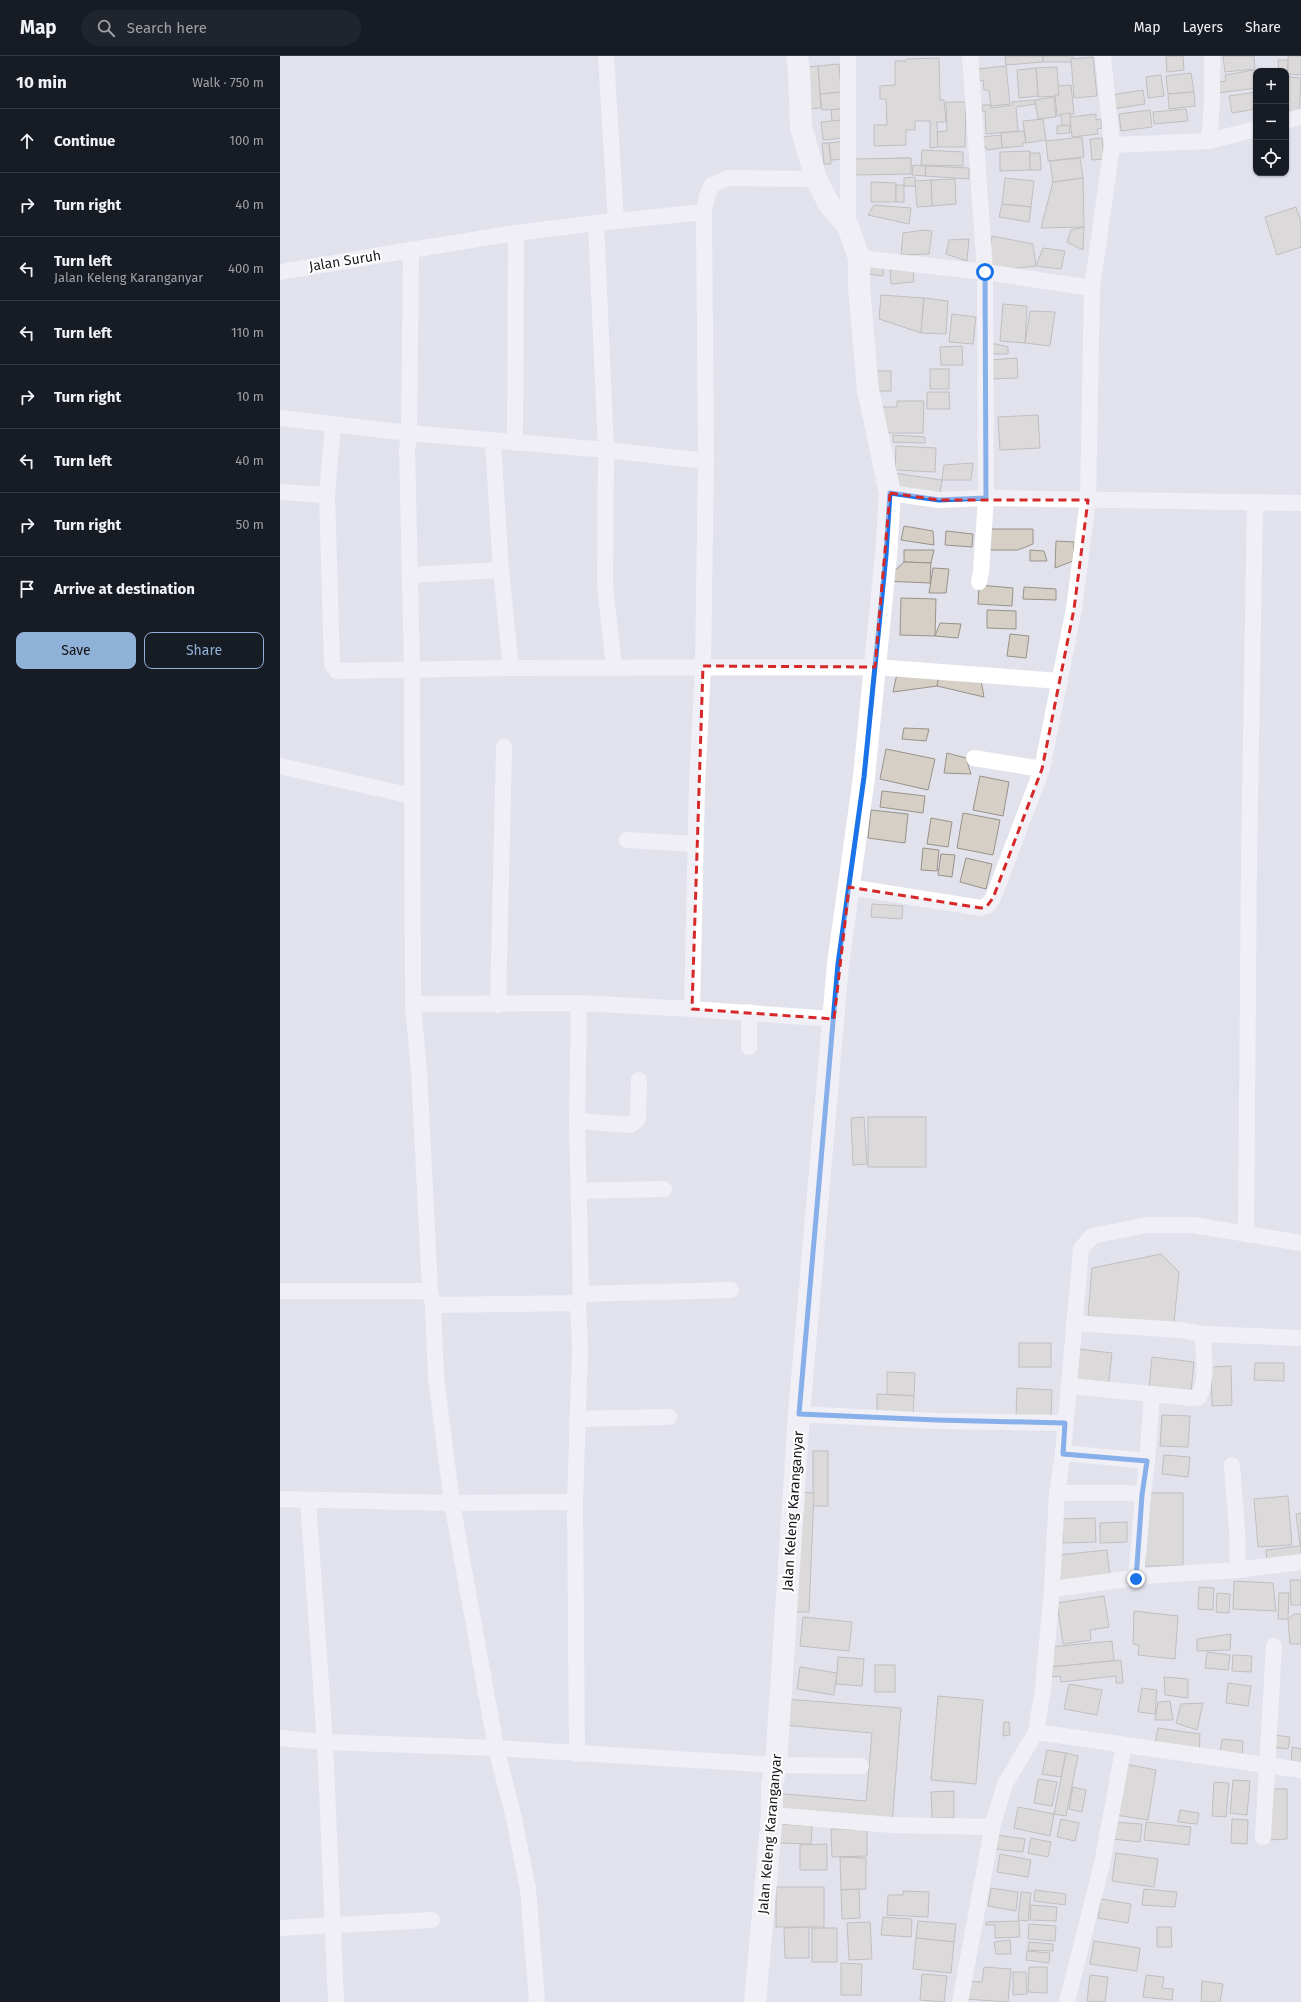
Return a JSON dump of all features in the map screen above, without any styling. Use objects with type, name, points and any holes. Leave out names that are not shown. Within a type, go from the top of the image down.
[{"type":"main road","name":"Jalan Keleng Karanganyar","points":[[756,2002],[772,1815],[772,1785],[776,1765],[799,1414],[838,964],[864,777],[886,555],[890,493],[868,390],[859,287],[859,258],[848,226],[829,204],[816,179],[801,127],[799,70],[797,56]]},
{"type":"street","points":[[606,56],[616,221]]},
{"type":"street","points":[[848,56],[848,226]]},
{"type":"street","points":[[970,56],[985,272],[986,498],[979,582]]},
{"type":"street","points":[[849,887],[981,908],[987,906],[993,898],[1042,769],[1074,609],[1088,500],[1092,288],[1112,145],[1103,56]]},
{"type":"street","points":[[1209,141],[1212,101],[1212,56]]},
{"type":"street","points":[[1289,120],[1301,117]]},
{"type":"street","points":[[1112,145],[1209,141],[1253,130]]},
{"type":"street","points":[[692,1009],[695,844],[703,666],[704,485],[706,461],[704,212],[707,196],[712,185],[728,178],[816,179]]},
{"type":"street","name":"Jalan Suruh","points":[[280,272],[516,233],[704,212]]},
{"type":"street","points":[[596,223],[606,450],[606,585],[614,668]]},
{"type":"street","points":[[515,443],[516,233]]},
{"type":"street","points":[[411,250],[409,433],[407,450],[412,669],[413,1004],[419,1071],[436,1378],[452,1503],[496,1748],[514,1818],[528,1889],[537,2002]]},
{"type":"street","points":[[859,258],[985,272],[1092,288]]},
{"type":"street","points":[[280,418],[493,442],[606,450],[706,461]]},
{"type":"street","points":[[333,424],[327,495],[332,664],[334,670],[340,672],[412,669],[703,666],[875,667],[1060,681]]},
{"type":"street","points":[[493,442],[501,570],[511,668]]},
{"type":"street","points":[[280,492],[327,495]]},
{"type":"street","points":[[890,493],[939,500],[986,498],[1301,503]]},
{"type":"street","points":[[1246,1234],[1249,858],[1255,502]]},
{"type":"street","points":[[409,574],[501,570]]},
{"type":"street","points":[[498,1005],[504,747]]},
{"type":"street","points":[[974,758],[1042,769]]},
{"type":"street","points":[[280,766],[412,796]]},
{"type":"street","points":[[627,840],[695,844]]},
{"type":"street","points":[[413,1004],[498,1005],[579,1003],[749,1012],[834,1019]]},
{"type":"street","points":[[577,1754],[575,1502],[580,1349],[577,1121],[579,1003]]},
{"type":"street","points":[[749,1012],[749,1047]]},
{"type":"street","points":[[577,1121],[635,1123],[638,1119],[639,1080]]},
{"type":"street","points":[[578,1191],[664,1189]]},
{"type":"street","points":[[960,2002],[992,1827],[1006,1784],[1036,1732],[1043,1688],[1052,1589],[1057,1493],[1063,1454],[1081,1249],[1092,1236],[1147,1225],[1193,1225],[1301,1243]]},
{"type":"street","points":[[280,1291],[431,1298],[579,1298],[731,1290]]},
{"type":"street","points":[[1074,1322],[1181,1330],[1202,1334],[1301,1338]]},
{"type":"street","points":[[1068,1386],[1186,1398],[1199,1397],[1203,1387],[1204,1358],[1202,1334]]},
{"type":"street","points":[[1136,1579],[1142,1495],[1147,1461],[1152,1394]]},
{"type":"street","points":[[799,1414],[936,1420],[1065,1423]]},
{"type":"street","points":[[577,1419],[669,1418]]},
{"type":"street","points":[[1063,1454],[1147,1461]]},
{"type":"street","points":[[1232,1465],[1237,1531],[1238,1570]]},
{"type":"street","points":[[1057,1493],[1127,1493],[1142,1495]]},
{"type":"street","points":[[280,1499],[308,1501],[452,1503],[575,1502]]},
{"type":"street","points":[[308,1501],[325,1742],[334,1926],[336,2002]]},
{"type":"street","points":[[1052,1589],[1157,1575],[1238,1570],[1301,1562]]},
{"type":"street","points":[[1263,1837],[1274,1646]]},
{"type":"street","points":[[1036,1732],[1301,1770]]},
{"type":"street","points":[[280,1738],[325,1742],[496,1748],[776,1765],[861,1766]]},
{"type":"street","points":[[1067,2002],[1102,1864],[1124,1745]]},
{"type":"street","points":[[772,1815],[892,1825],[992,1827]]},
{"type":"street","points":[[280,1928],[432,1920]]},
{"type":"highlighted area","points":[[890,493],[939,500],[1088,500],[1074,609],[1042,769],[993,898],[987,906],[981,908],[849,887],[834,1019],[692,1009],[703,666],[875,667]]},
{"type":"building","points":[[1005,56],[1043,56],[1043,62],[1006,65]]},
{"type":"building","points":[[1043,56],[1073,56],[1074,62],[1043,62]]},
{"type":"building","points":[[1166,56],[1183,56],[1184,70],[1167,72]]},
{"type":"building","points":[[1223,56],[1254,56],[1255,68],[1253,69],[1225,72]]},
{"type":"building","points":[[1288,56],[1301,56],[1301,75],[1289,74]]},
{"type":"building","points":[[1093,57],[1097,96],[1074,98],[1071,59]]},
{"type":"building","points":[[939,58],[940,100],[944,100],[946,122],[937,122],[938,147],[930,148],[930,121],[915,121],[915,130],[906,130],[906,145],[874,146],[874,125],[887,125],[886,99],[880,99],[880,86],[895,85],[895,61],[906,61],[906,59]]},
{"type":"building","points":[[1278,60],[1288,60],[1287,68],[1279,68]]},
{"type":"building","points":[[839,64],[841,92],[820,94],[818,66]]},
{"type":"building","points":[[818,66],[821,108],[807,109],[804,67]]},
{"type":"building","points":[[1006,66],[1010,104],[991,106],[989,90],[984,90],[983,80],[979,81],[977,69]]},
{"type":"building","points":[[1057,67],[1059,96],[1038,97],[1036,68]]},
{"type":"building","points":[[1036,68],[1038,96],[1019,98],[1017,70]]},
{"type":"building","points":[[1253,70],[1253,88],[1218,93],[1217,82],[1226,81],[1225,75]]},
{"type":"building","points":[[1191,73],[1194,92],[1168,94],[1166,76]]},
{"type":"building","points":[[1161,75],[1164,96],[1148,98],[1146,77]]},
{"type":"building","points":[[1289,77],[1301,78],[1299,114],[1289,113]]},
{"type":"building","points":[[1071,85],[1074,114],[1057,116],[1055,95],[1059,95],[1058,86]]},
{"type":"building","points":[[1143,90],[1145,104],[1113,109],[1111,95]]},
{"type":"building","points":[[841,92],[842,109],[822,110],[820,94]]},
{"type":"building","points":[[1194,92],[1195,106],[1169,109],[1168,94]]},
{"type":"building","points":[[1253,92],[1253,110],[1232,113],[1229,96]]},
{"type":"building","points":[[1054,97],[1056,117],[1038,119],[1035,100]]},
{"type":"building","points":[[1035,100],[1035,104],[1016,107],[1018,131],[986,134],[985,111],[982,111],[982,105],[990,105],[991,108],[1013,105],[1012,102]]},
{"type":"building","points":[[946,102],[966,102],[965,147],[938,147],[937,132],[947,131]]},
{"type":"building","points":[[841,109],[842,120],[832,121],[831,110]]},
{"type":"building","points":[[1186,109],[1188,121],[1154,124],[1153,112]]},
{"type":"building","points":[[1150,110],[1152,127],[1121,131],[1119,114]]},
{"type":"building","points":[[1070,113],[1071,127],[1062,127],[1061,114]]},
{"type":"building","points":[[1096,114],[1096,120],[1101,119],[1102,128],[1097,129],[1098,134],[1072,137],[1070,117]]},
{"type":"building","points":[[1043,119],[1046,140],[1026,143],[1023,121]]},
{"type":"building","points":[[842,120],[843,138],[823,140],[821,122]]},
{"type":"building","points":[[1069,125],[1070,133],[1057,134],[1057,126]]},
{"type":"building","points":[[1024,131],[1026,143],[1023,143],[1023,146],[1002,148],[1001,133]]},
{"type":"building","points":[[1001,135],[1002,148],[987,150],[986,147],[982,147],[982,137]]},
{"type":"building","points":[[1082,137],[1084,157],[1048,161],[1046,141]]},
{"type":"building","points":[[1102,138],[1104,159],[1092,160],[1090,139]]},
{"type":"building","points":[[844,141],[845,159],[831,160],[829,143]]},
{"type":"building","points":[[822,143],[829,143],[831,164],[824,164]]},
{"type":"building","points":[[922,150],[963,152],[963,166],[921,165]]},
{"type":"building","points":[[1030,151],[1030,170],[1000,171],[1000,152]]},
{"type":"building","points":[[1030,153],[1040,153],[1041,170],[1030,170]]},
{"type":"building","points":[[898,158],[911,158],[911,168],[899,168]]},
{"type":"building","points":[[911,158],[911,174],[855,175],[855,159]]},
{"type":"building","points":[[1080,158],[1083,178],[1053,182],[1050,161]]},
{"type":"building","points":[[913,165],[926,166],[925,176],[912,175]]},
{"type":"building","points":[[926,166],[969,168],[969,179],[925,176]]},
{"type":"building","points":[[915,177],[916,186],[904,186],[904,178]]},
{"type":"building","points":[[1005,178],[1034,181],[1031,207],[1002,204]]},
{"type":"building","points":[[1083,178],[1084,227],[1041,228],[1053,182]]},
{"type":"building","points":[[955,179],[956,204],[932,206],[931,180]]},
{"type":"building","points":[[931,180],[932,206],[917,207],[915,181]]},
{"type":"building","points":[[871,182],[896,183],[896,202],[871,202]]},
{"type":"building","points":[[896,185],[904,185],[904,202],[896,202]]},
{"type":"building","points":[[1002,204],[1031,207],[1029,222],[999,217]]},
{"type":"building","points":[[874,205],[911,208],[909,224],[868,215]]},
{"type":"building","points":[[1296,207],[1301,222],[1301,247],[1277,255],[1265,217]]},
{"type":"building","points":[[1084,227],[1083,250],[1067,242],[1071,230]]},
{"type":"building","points":[[924,230],[932,231],[929,254],[901,255],[903,233]]},
{"type":"building","points":[[992,236],[1033,244],[1036,266],[985,272]]},
{"type":"building","points":[[969,239],[967,261],[946,254],[949,240]]},
{"type":"building","points":[[1043,248],[1065,251],[1061,269],[1036,266]]},
{"type":"building","points":[[870,262],[884,264],[883,276],[869,274]]},
{"type":"building","points":[[913,268],[914,282],[891,284],[890,270]]},
{"type":"building","points":[[881,295],[924,298],[921,333],[879,319]]},
{"type":"building","points":[[924,298],[948,301],[946,334],[921,333]]},
{"type":"building","points":[[1003,304],[1027,306],[1025,343],[1000,341]]},
{"type":"building","points":[[1030,311],[1055,312],[1050,346],[1025,343]]},
{"type":"building","points":[[952,314],[976,317],[973,344],[949,342]]},
{"type":"building","points":[[991,343],[1008,347],[1008,354],[991,354]]},
{"type":"building","points":[[962,346],[963,365],[941,365],[940,347]]},
{"type":"building","points":[[1017,358],[1018,378],[992,379],[991,360]]},
{"type":"building","points":[[930,369],[949,369],[949,389],[930,389]]},
{"type":"building","points":[[870,371],[891,371],[891,391],[870,391]]},
{"type":"building","points":[[927,392],[949,392],[950,409],[927,409]]},
{"type":"building","points":[[897,401],[924,401],[923,433],[879,433],[879,407],[897,407]]},
{"type":"building","points":[[1038,415],[1040,448],[1000,450],[998,417]]},
{"type":"building","points":[[893,435],[925,437],[925,443],[893,442]]},
{"type":"building","points":[[896,446],[936,448],[935,472],[895,470]]},
{"type":"building","points":[[973,463],[971,480],[942,480],[944,465]]},
{"type":"building","points":[[893,473],[942,480],[939,500],[890,493]]},
{"type":"building","points":[[904,526],[933,531],[934,545],[901,540]]},
{"type":"building","points":[[988,529],[1033,529],[1033,544],[1018,550],[989,550]]},
{"type":"building","points":[[946,531],[973,534],[972,547],[945,545]]},
{"type":"building","points":[[1056,541],[1074,542],[1073,561],[1055,568]]},
{"type":"building","points":[[904,550],[934,550],[931,563],[904,562]]},
{"type":"building","points":[[1030,550],[1044,551],[1047,561],[1030,561]]},
{"type":"building","points":[[904,562],[931,563],[930,583],[884,581]]},
{"type":"building","points":[[933,568],[949,569],[946,593],[929,593]]},
{"type":"building","points":[[979,585],[1013,588],[1012,606],[978,604]]},
{"type":"building","points":[[1024,587],[1056,589],[1056,600],[1023,599]]},
{"type":"building","points":[[901,598],[936,599],[935,636],[900,635]]},
{"type":"building","points":[[987,610],[1016,611],[1016,629],[987,628]]},
{"type":"building","points":[[940,623],[961,624],[958,638],[935,636]]},
{"type":"building","points":[[1010,634],[1029,636],[1026,658],[1007,656]]},
{"type":"building","points":[[898,669],[940,672],[937,686],[893,692]]},
{"type":"building","points":[[940,672],[980,675],[984,697],[937,686]]},
{"type":"building","points":[[904,728],[929,729],[926,741],[902,739]]},
{"type":"building","points":[[886,749],[935,759],[928,790],[880,779]]},
{"type":"building","points":[[947,753],[966,758],[971,774],[944,773]]},
{"type":"building","points":[[980,776],[1009,782],[1003,816],[973,810]]},
{"type":"building","points":[[882,791],[925,796],[923,813],[880,807]]},
{"type":"building","points":[[871,810],[908,814],[905,843],[868,838]]},
{"type":"building","points":[[963,813],[1000,820],[993,855],[957,848]]},
{"type":"building","points":[[931,818],[952,822],[948,847],[927,844]]},
{"type":"building","points":[[923,848],[939,850],[937,871],[921,870]]},
{"type":"building","points":[[941,854],[955,855],[952,877],[938,875]]},
{"type":"building","points":[[966,858],[992,864],[986,889],[960,882]]},
{"type":"building","points":[[872,904],[903,906],[902,919],[871,917]]},
{"type":"building","points":[[864,1117],[867,1164],[853,1165],[851,1118]]},
{"type":"building","points":[[868,1117],[926,1117],[926,1167],[868,1167]]},
{"type":"building","points":[[1161,1254],[1179,1272],[1174,1323],[1088,1316],[1092,1268]]},
{"type":"building","points":[[1019,1343],[1051,1343],[1051,1367],[1019,1367]]},
{"type":"building","points":[[1078,1349],[1112,1353],[1108,1390],[1074,1386]]},
{"type":"building","points":[[1152,1357],[1194,1362],[1191,1392],[1149,1388]]},
{"type":"building","points":[[1255,1363],[1284,1363],[1284,1381],[1254,1380]]},
{"type":"building","points":[[1231,1366],[1232,1405],[1212,1406],[1211,1367]]},
{"type":"building","points":[[887,1372],[915,1373],[914,1396],[887,1394]]},
{"type":"building","points":[[1017,1388],[1052,1390],[1051,1417],[1016,1415]]},
{"type":"building","points":[[877,1394],[914,1396],[913,1419],[877,1418]]},
{"type":"building","points":[[1162,1415],[1190,1416],[1188,1447],[1160,1446]]},
{"type":"building","points":[[813,1451],[828,1451],[828,1506],[813,1506]]},
{"type":"building","points":[[1164,1455],[1190,1457],[1188,1477],[1162,1474]]},
{"type":"building","points":[[800,1492],[814,1493],[809,1612],[796,1612]]},
{"type":"building","points":[[1146,1493],[1183,1493],[1183,1566],[1145,1566]]},
{"type":"building","points":[[1288,1496],[1292,1545],[1258,1547],[1254,1499]]},
{"type":"building","points":[[1301,1513],[1301,1558],[1267,1563],[1266,1550],[1300,1546],[1296,1514]]},
{"type":"building","points":[[1095,1518],[1096,1542],[1063,1543],[1062,1519]]},
{"type":"building","points":[[1127,1522],[1127,1542],[1100,1543],[1100,1523]]},
{"type":"building","points":[[1107,1550],[1110,1577],[1061,1582],[1058,1555]]},
{"type":"building","points":[[1290,1580],[1301,1580],[1301,1605],[1291,1605]]},
{"type":"building","points":[[1234,1581],[1273,1583],[1276,1611],[1233,1609]]},
{"type":"building","points":[[1199,1587],[1214,1588],[1213,1610],[1198,1609]]},
{"type":"building","points":[[1217,1593],[1230,1594],[1229,1613],[1216,1612]]},
{"type":"building","points":[[1279,1593],[1289,1593],[1288,1619],[1278,1619]]},
{"type":"building","points":[[1104,1596],[1109,1627],[1090,1630],[1091,1640],[1063,1644],[1057,1603]]},
{"type":"building","points":[[1134,1611],[1178,1616],[1175,1659],[1138,1655],[1139,1645],[1133,1644]]},
{"type":"building","points":[[1294,1614],[1301,1614],[1301,1644],[1290,1644],[1288,1619]]},
{"type":"building","points":[[803,1617],[852,1622],[849,1651],[800,1646]]},
{"type":"building","points":[[1231,1634],[1230,1650],[1197,1651],[1197,1639]]},
{"type":"building","points":[[1112,1641],[1114,1661],[1051,1667],[1049,1647]]},
{"type":"building","points":[[1207,1652],[1230,1655],[1228,1670],[1205,1668]]},
{"type":"building","points":[[1233,1655],[1252,1656],[1251,1672],[1232,1671]]},
{"type":"building","points":[[838,1657],[864,1659],[862,1686],[836,1684]]},
{"type":"building","points":[[1121,1660],[1123,1683],[1116,1683],[1116,1676],[1061,1682],[1060,1676],[1052,1677],[1051,1667]]},
{"type":"building","points":[[875,1665],[895,1665],[895,1692],[875,1692]]},
{"type":"building","points":[[800,1667],[837,1673],[834,1695],[797,1689]]},
{"type":"building","points":[[1164,1677],[1188,1679],[1188,1698],[1165,1695]]},
{"type":"building","points":[[1228,1683],[1251,1686],[1248,1706],[1226,1703]]},
{"type":"building","points":[[1069,1684],[1102,1690],[1097,1715],[1064,1709]]},
{"type":"building","points":[[1142,1688],[1157,1690],[1155,1714],[1138,1712]]},
{"type":"building","points":[[938,1696],[983,1700],[976,1784],[931,1780]]},
{"type":"building","points":[[785,1699],[901,1708],[892,1825],[772,1815],[773,1793],[866,1801],[872,1733],[783,1725]]},
{"type":"building","points":[[1170,1701],[1173,1720],[1155,1720],[1158,1702]]},
{"type":"building","points":[[1203,1703],[1197,1730],[1176,1723],[1181,1704]]},
{"type":"building","points":[[1004,1722],[1009,1722],[1010,1735],[1003,1736]]},
{"type":"building","points":[[1158,1728],[1200,1734],[1199,1756],[1154,1750]]},
{"type":"building","points":[[1274,1735],[1290,1737],[1288,1749],[1272,1747]]},
{"type":"building","points":[[1222,1739],[1243,1741],[1242,1757],[1220,1755]]},
{"type":"building","points":[[1292,1747],[1301,1749],[1301,1768],[1291,1766]]},
{"type":"building","points":[[1047,1750],[1066,1753],[1061,1777],[1042,1774]]},
{"type":"building","points":[[1066,1753],[1078,1756],[1066,1816],[1054,1814]]},
{"type":"building","points":[[1125,1764],[1156,1770],[1148,1820],[1116,1815]]},
{"type":"building","points":[[1038,1779],[1057,1782],[1052,1806],[1034,1803]]},
{"type":"building","points":[[1233,1780],[1250,1781],[1247,1815],[1230,1813]]},
{"type":"building","points":[[1214,1782],[1229,1783],[1226,1817],[1212,1816]]},
{"type":"building","points":[[1073,1787],[1086,1790],[1082,1812],[1069,1809]]},
{"type":"building","points":[[1272,1789],[1287,1789],[1287,1839],[1269,1840]]},
{"type":"building","points":[[954,1791],[954,1818],[932,1818],[931,1792]]},
{"type":"building","points":[[1018,1807],[1054,1814],[1050,1836],[1014,1828]]},
{"type":"building","points":[[1180,1810],[1199,1813],[1197,1824],[1178,1822]]},
{"type":"building","points":[[1061,1819],[1079,1823],[1075,1841],[1057,1837]]},
{"type":"building","points":[[1232,1819],[1248,1820],[1247,1844],[1231,1843]]},
{"type":"building","points":[[1114,1822],[1142,1824],[1140,1842],[1113,1839]]},
{"type":"building","points":[[1146,1822],[1191,1827],[1189,1845],[1144,1840]]},
{"type":"building","points":[[780,1824],[812,1826],[811,1844],[779,1843]]},
{"type":"building","points":[[831,1829],[867,1829],[867,1856],[832,1857]]},
{"type":"building","points":[[997,1835],[1025,1839],[1023,1852],[995,1849]]},
{"type":"building","points":[[1031,1838],[1051,1842],[1048,1857],[1028,1853]]},
{"type":"building","points":[[827,1844],[827,1870],[800,1870],[800,1845]]},
{"type":"building","points":[[1116,1853],[1158,1859],[1154,1887],[1112,1881]]},
{"type":"building","points":[[1000,1854],[1031,1860],[1028,1877],[997,1872]]},
{"type":"building","points":[[840,1857],[866,1858],[866,1889],[841,1890]]},
{"type":"building","points":[[776,1887],[824,1887],[824,1927],[776,1927]]},
{"type":"building","points":[[991,1888],[1018,1892],[1016,1911],[988,1906]]},
{"type":"building","points":[[859,1889],[860,1918],[842,1919],[841,1890]]},
{"type":"building","points":[[1144,1889],[1177,1892],[1175,1907],[1142,1905]]},
{"type":"building","points":[[1035,1890],[1066,1894],[1065,1905],[1034,1901]]},
{"type":"building","points":[[903,1891],[929,1892],[928,1917],[887,1915],[888,1895],[903,1895]]},
{"type":"building","points":[[1021,1892],[1031,1893],[1028,1921],[1018,1920]]},
{"type":"building","points":[[1101,1899],[1131,1904],[1128,1923],[1098,1918]]},
{"type":"building","points":[[1031,1905],[1057,1907],[1056,1921],[1030,1920]]},
{"type":"building","points":[[883,1917],[912,1919],[911,1937],[881,1935]]},
{"type":"building","points":[[918,1921],[956,1924],[954,1942],[916,1938]]},
{"type":"building","points":[[1019,1921],[1020,1937],[995,1938],[995,1925],[986,1925],[986,1922]]},
{"type":"building","points":[[870,1922],[872,1959],[849,1960],[847,1923]]},
{"type":"building","points":[[1029,1924],[1056,1926],[1055,1941],[1028,1939]]},
{"type":"building","points":[[809,1927],[809,1958],[785,1958],[784,1928]]},
{"type":"building","points":[[1157,1927],[1171,1927],[1172,1947],[1157,1947]]},
{"type":"building","points":[[812,1928],[837,1928],[837,1962],[812,1962]]},
{"type":"building","points":[[916,1938],[954,1942],[951,1973],[913,1969]]},
{"type":"building","points":[[1010,1940],[1011,1954],[996,1954],[994,1942]]},
{"type":"building","points":[[1094,1941],[1140,1948],[1137,1971],[1090,1964]]},
{"type":"building","points":[[1029,1942],[1053,1944],[1053,1951],[1028,1950]]},
{"type":"building","points":[[1027,1951],[1050,1953],[1049,1963],[1026,1960]]},
{"type":"building","points":[[841,1963],[862,1964],[861,1995],[841,1995]]},
{"type":"building","points":[[984,1967],[1011,1969],[1008,2002],[966,1999],[968,1981],[982,1982]]},
{"type":"building","points":[[1029,1967],[1047,1967],[1047,1993],[1028,1992]]},
{"type":"building","points":[[1013,1972],[1026,1972],[1027,1994],[1013,1995]]},
{"type":"building","points":[[922,1974],[947,1976],[944,2002],[920,2000]]},
{"type":"building","points":[[1090,1975],[1108,1977],[1105,2002],[1087,2001]]},
{"type":"building","points":[[1146,1975],[1164,1977],[1162,1988],[1173,1989],[1172,2000],[1143,1997]]},
{"type":"building","points":[[1202,1981],[1223,1984],[1220,2002],[1201,2002]]},
{"type":"route","points":[[985,272],[986,498],[939,500],[890,493],[886,555],[864,777],[838,964],[799,1414],[876,1418],[1065,1423],[1063,1454],[1147,1461],[1142,1495],[1136,1579]]}]
